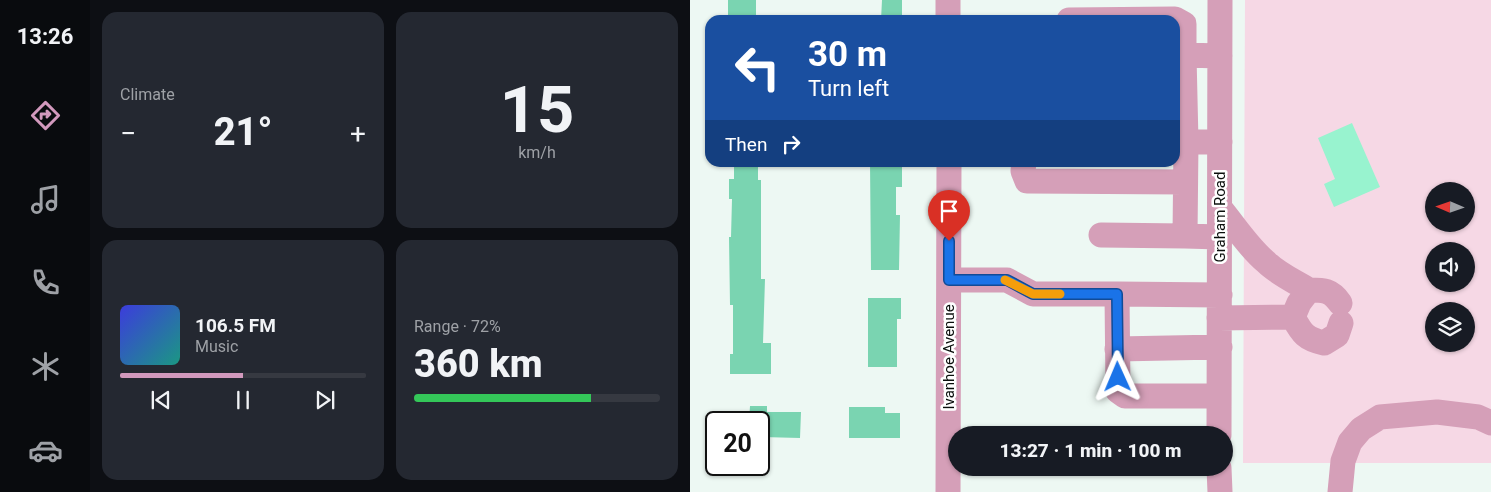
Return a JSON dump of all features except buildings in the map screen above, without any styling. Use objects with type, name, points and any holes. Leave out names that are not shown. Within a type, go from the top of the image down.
[{"type":"street","points":[[948,0],[948,15]]},
{"type":"street","name":"Graham Road","points":[[1219,426],[1220,0]]},
{"type":"street","points":[[1180,22],[1184,24],[1185,236]]},
{"type":"street","points":[[1184,55],[1220,56]]},
{"type":"street","points":[[1186,142],[1220,142]]},
{"type":"street","name":"Ivanhoe Avenue","points":[[948,167],[948,492]]},
{"type":"street","points":[[1023,167],[1027,181],[1076,172],[1135,172],[1185,182]]},
{"type":"street","points":[[1220,208],[1266,263],[1308,290],[1326,290],[1336,298],[1340,313],[1337,335],[1324,343],[1310,340],[1300,330],[1293,317]]},
{"type":"street","points":[[1100,235],[1220,237]]},
{"type":"street","points":[[949,280],[1007,280],[1033,294],[1117,294],[1293,317]]},
{"type":"street","points":[[1293,317],[1299,303],[1308,290]]},
{"type":"street","points":[[1117,294],[1118,391],[1125,396],[1219,396]]},
{"type":"street","points":[[1117,349],[1220,347]]},
{"type":"street","points":[[1340,492],[1343,461],[1350,442],[1361,429],[1380,417],[1437,412],[1478,417],[1491,423]]},
{"type":"street","points":[[1220,476],[1220,492]]},
{"type":"shaded area","points":[[1245,0],[1491,0],[1491,463],[1243,463]]},
{"type":"shaded area","points":[[1352,123],[1380,187],[1334,207],[1324,184],[1335,179],[1318,138]]},
{"type":"slow traffic","points":[[1005,280],[1033,294],[1060,294]]},
{"type":"route","points":[[949,241],[949,280],[1007,280],[1033,294],[1117,294],[1118,377]]}]
